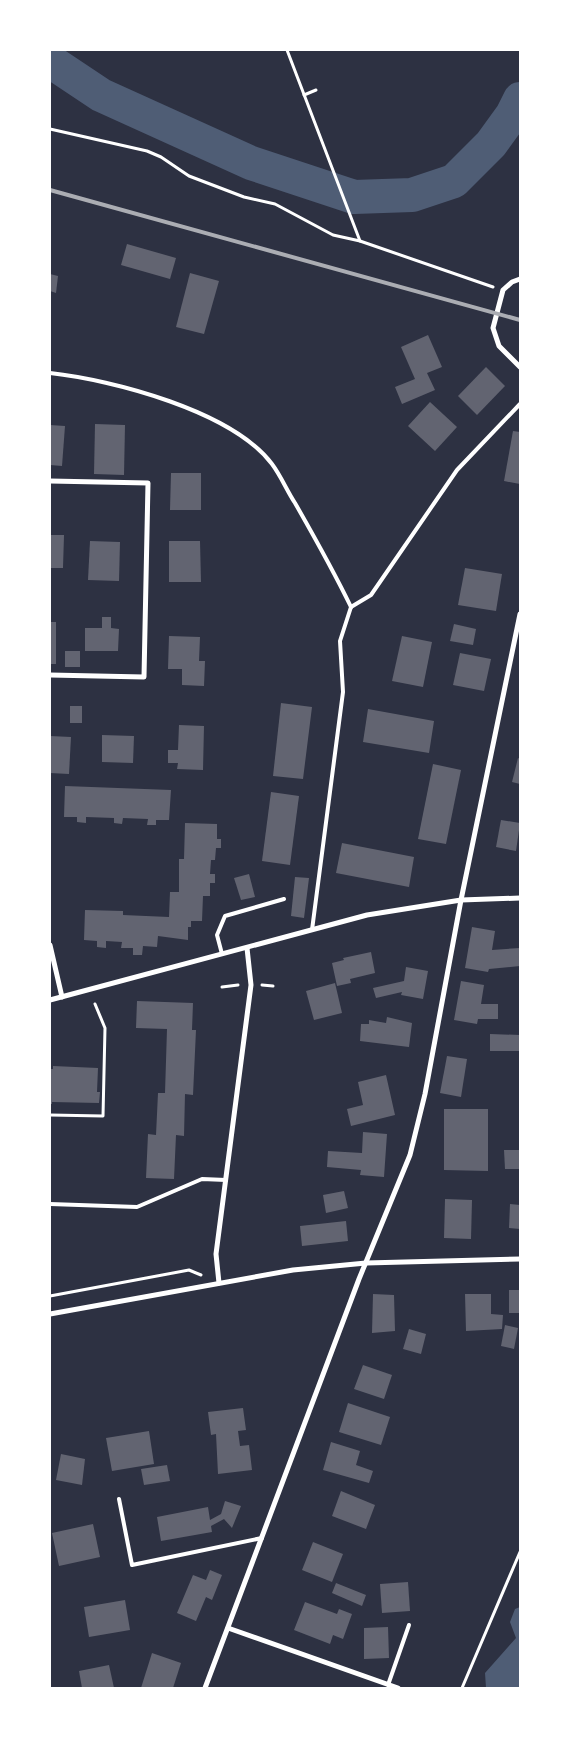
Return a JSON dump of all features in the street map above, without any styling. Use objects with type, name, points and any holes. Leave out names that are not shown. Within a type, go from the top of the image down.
[{"type":"street","points":[[520,279],[512,282],[503,290],[493,328],[499,346],[520,367]]},
{"type":"street","points":[[50,481],[148,483],[144,676],[50,675]]},
{"type":"street","points":[[205,1688],[366,1263],[410,1155],[425,1094],[461,900],[520,614]]},
{"type":"street","points":[[50,1000],[367,915],[461,900],[520,898]]},
{"type":"street","points":[[50,945],[62,997]]},
{"type":"street","points":[[220,1283],[216,1254],[251,985],[246,948]]},
{"type":"street","points":[[50,1314],[293,1270],[366,1263],[520,1259]]},
{"type":"street","points":[[228,1628],[398,1688]]},
{"type":"lane","points":[[50,373],[129,388],[182,406],[243,436],[271,463],[327,559],[351,607]]},
{"type":"lane","points":[[312,930],[344,692],[340,642],[351,607],[370,596],[457,470],[520,404]]},
{"type":"lane","points":[[222,954],[217,935],[225,916],[284,899]]},
{"type":"lane","points":[[50,1204],[137,1207],[202,1179],[226,1180]]},
{"type":"lane","points":[[119,1499],[132,1565],[262,1538]]},
{"type":"lane","points":[[388,1685],[409,1626]]},
{"type":"path","points":[[287,50],[360,241]]},
{"type":"path","points":[[304,95],[316,90]]},
{"type":"path","points":[[50,129],[147,151],[161,157],[189,176],[244,197],[275,204],[333,235],[360,241],[503,290]]},
{"type":"path","points":[[222,987],[238,985]]},
{"type":"path","points":[[262,985],[273,986]]},
{"type":"path","points":[[50,1115],[104,1116],[105,1028],[95,1004]]},
{"type":"path","points":[[50,1296],[190,1270]]},
{"type":"path","points":[[462,1688],[520,1552]]},
{"type":"water","points":[[520,1607],[520,1688],[486,1688],[485,1673],[516,1638],[510,1622],[515,1609]]},
{"type":"building","points":[[127,244],[176,258],[170,279],[121,265]]},
{"type":"building","points":[[190,273],[219,281],[204,334],[176,327]]},
{"type":"building","points":[[50,274],[58,276],[56,293],[50,291]]},
{"type":"building","points":[[428,335],[442,367],[427,373],[435,390],[402,404],[395,387],[415,379],[401,347]]},
{"type":"building","points":[[486,367],[505,386],[477,415],[458,396]]},
{"type":"building","points":[[430,402],[457,427],[435,451],[408,426]]},
{"type":"building","points":[[95,424],[125,425],[124,475],[94,474]]},
{"type":"building","points":[[50,425],[65,426],[62,466],[50,465]]},
{"type":"building","points":[[513,431],[520,432],[520,484],[504,481]]},
{"type":"building","points":[[171,473],[201,473],[201,510],[170,510]]},
{"type":"building","points":[[50,535],[64,535],[63,568],[50,568]]},
{"type":"building","points":[[90,541],[120,542],[119,581],[88,580]]},
{"type":"building","points":[[169,541],[200,541],[201,582],[169,582]]},
{"type":"building","points":[[465,568],[502,574],[496,611],[458,605]]},
{"type":"building","points":[[102,617],[111,617],[111,628],[119,629],[118,651],[85,651],[85,628],[102,628]]},
{"type":"building","points":[[50,622],[56,622],[56,664],[50,664]]},
{"type":"building","points":[[454,624],[476,629],[473,645],[450,641]]},
{"type":"building","points":[[169,636],[200,637],[199,661],[205,661],[204,686],[182,685],[182,669],[168,669]]},
{"type":"building","points":[[402,636],[432,642],[423,687],[392,681]]},
{"type":"building","points":[[65,651],[80,651],[80,667],[65,667]]},
{"type":"building","points":[[460,653],[491,659],[484,691],[453,685]]},
{"type":"building","points":[[281,703],[312,707],[303,779],[273,776]]},
{"type":"building","points":[[70,706],[82,706],[82,723],[70,723]]},
{"type":"building","points":[[368,709],[434,721],[429,753],[363,742]]},
{"type":"building","points":[[179,725],[204,726],[203,770],[177,769],[178,763],[168,763],[168,750],[178,750]]},
{"type":"building","points":[[102,735],[134,736],[133,763],[102,762]]},
{"type":"building","points":[[50,736],[71,737],[69,774],[50,773]]},
{"type":"building","points":[[518,758],[520,759],[520,784],[512,782]]},
{"type":"building","points":[[433,764],[461,770],[446,844],[418,839]]},
{"type":"building","points":[[65,786],[171,790],[169,820],[156,820],[156,825],[147,825],[148,819],[123,818],[122,824],[114,823],[114,818],[86,817],[86,823],[77,822],[77,817],[64,817]]},
{"type":"building","points":[[271,792],[299,796],[290,865],[262,861]]},
{"type":"building","points":[[501,820],[520,823],[516,851],[496,847]]},
{"type":"building","points":[[185,823],[217,824],[217,839],[221,839],[221,848],[216,848],[215,860],[211,860],[210,874],[215,874],[215,883],[210,883],[210,896],[203,896],[202,921],[191,921],[191,927],[188,927],[188,940],[158,936],[157,947],[143,946],[142,955],[133,955],[133,948],[121,948],[122,942],[106,941],[106,948],[97,947],[97,941],[84,940],[85,910],[123,911],[123,915],[169,917],[170,892],[179,892],[179,859],[184,859]]},
{"type":"building","points":[[342,843],[414,857],[409,887],[336,873]]},
{"type":"building","points":[[249,874],[255,897],[241,900],[234,878]]},
{"type":"building","points":[[295,877],[309,878],[304,918],[291,916]]},
{"type":"building","points":[[472,927],[495,931],[492,950],[520,948],[520,966],[489,969],[488,972],[465,968]]},
{"type":"building","points":[[371,952],[375,973],[350,979],[351,983],[337,986],[332,963],[344,960],[343,958]]},
{"type":"building","points":[[406,967],[428,971],[423,999],[401,995],[402,992],[376,998],[373,988],[404,981]]},
{"type":"building","points":[[461,981],[484,985],[481,1004],[498,1004],[498,1019],[478,1019],[477,1024],[454,1020]]},
{"type":"building","points":[[335,983],[342,1013],[314,1020],[306,991]]},
{"type":"building","points":[[137,1001],[193,1003],[192,1030],[196,1030],[193,1095],[185,1094],[184,1136],[176,1135],[174,1179],[146,1178],[148,1134],[156,1135],[158,1093],[165,1093],[167,1029],[136,1028]]},
{"type":"building","points":[[387,1017],[412,1023],[409,1047],[360,1041],[361,1024],[369,1024],[369,1020],[386,1023]]},
{"type":"building","points":[[490,1034],[520,1035],[520,1051],[490,1051]]},
{"type":"building","points":[[447,1056],[467,1059],[461,1097],[440,1093]]},
{"type":"building","points":[[53,1066],[98,1068],[97,1092],[100,1092],[99,1103],[52,1102],[50,1104],[50,1069],[53,1069]]},
{"type":"building","points":[[386,1075],[395,1115],[351,1126],[347,1109],[363,1105],[358,1082]]},
{"type":"building","points":[[444,1109],[488,1109],[488,1171],[444,1170]]},
{"type":"building","points":[[363,1132],[387,1134],[384,1177],[360,1175],[361,1170],[327,1167],[328,1151],[362,1153]]},
{"type":"building","points":[[504,1150],[520,1150],[520,1169],[505,1169]]},
{"type":"building","points":[[344,1191],[348,1208],[326,1213],[323,1195]]},
{"type":"building","points":[[445,1199],[472,1200],[471,1239],[444,1238]]},
{"type":"building","points":[[510,1204],[520,1205],[520,1229],[509,1228]]},
{"type":"building","points":[[346,1221],[348,1241],[302,1246],[300,1226]]},
{"type":"building","points":[[509,1290],[520,1290],[520,1313],[509,1313]]},
{"type":"building","points":[[373,1294],[394,1295],[395,1331],[372,1333]]},
{"type":"building","points":[[465,1294],[491,1294],[491,1314],[503,1315],[502,1329],[466,1331]]},
{"type":"building","points":[[505,1325],[518,1328],[514,1349],[501,1346]]},
{"type":"building","points":[[409,1329],[426,1334],[421,1354],[403,1349]]},
{"type":"building","points":[[363,1365],[392,1375],[384,1399],[354,1389]]},
{"type":"building","points":[[348,1403],[390,1417],[381,1445],[339,1432]]},
{"type":"building","points":[[243,1408],[246,1430],[238,1431],[240,1446],[249,1445],[252,1470],[218,1474],[216,1434],[211,1435],[208,1412]]},
{"type":"building","points":[[149,1431],[154,1464],[112,1471],[106,1438]]},
{"type":"building","points":[[331,1442],[360,1451],[356,1465],[373,1471],[369,1483],[323,1470]]},
{"type":"building","points":[[61,1454],[85,1459],[82,1485],[56,1480]]},
{"type":"building","points":[[167,1465],[170,1481],[144,1485],[141,1469]]},
{"type":"building","points":[[341,1491],[375,1505],[366,1529],[332,1516]]},
{"type":"building","points":[[225,1501],[241,1506],[232,1528],[224,1519],[211,1526],[212,1532],[161,1541],[157,1517],[208,1507],[210,1520],[221,1514]]},
{"type":"building","points":[[93,1524],[100,1557],[59,1566],[52,1533]]},
{"type":"building","points":[[313,1542],[343,1554],[332,1582],[302,1570]]},
{"type":"building","points":[[210,1570],[222,1575],[212,1600],[206,1597],[196,1621],[177,1613],[193,1575],[206,1580]]},
{"type":"building","points":[[408,1582],[410,1611],[382,1613],[380,1584]]},
{"type":"building","points":[[336,1583],[366,1595],[362,1606],[332,1593]]},
{"type":"building","points":[[125,1600],[130,1630],[89,1637],[84,1607]]},
{"type":"building","points":[[305,1602],[337,1614],[339,1609],[352,1614],[343,1639],[333,1635],[330,1644],[294,1630]]},
{"type":"building","points":[[388,1627],[389,1658],[364,1659],[364,1628]]},
{"type":"building","points":[[152,1653],[181,1663],[173,1688],[141,1688]]},
{"type":"building","points":[[109,1665],[114,1688],[82,1688],[79,1671]]},
{"type":"waterway","points":[[50,61],[101,95],[251,163],[354,197],[412,195],[454,181],[491,144],[512,115],[520,99]]},
{"type":"railway","points":[[50,190],[520,320]]}]
